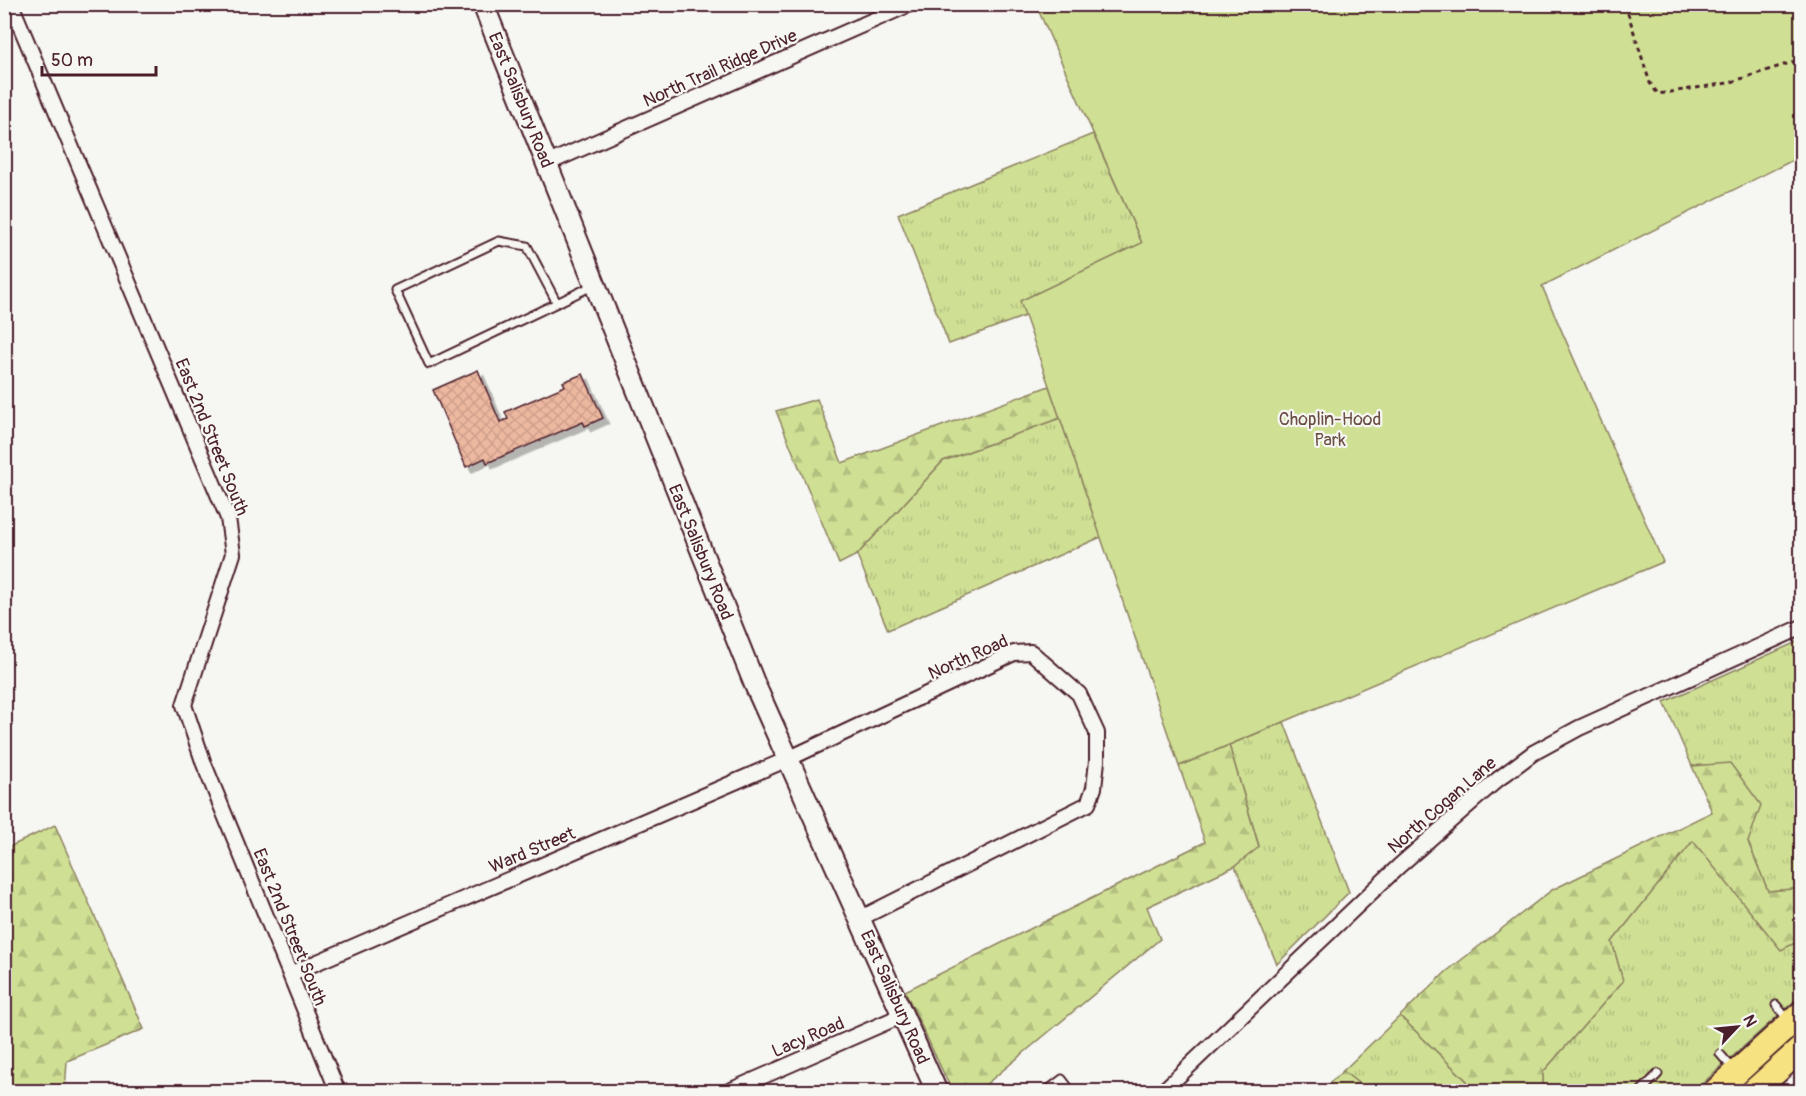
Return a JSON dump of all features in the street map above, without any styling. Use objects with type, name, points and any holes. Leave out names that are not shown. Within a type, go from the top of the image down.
[{"type":"highway","points":[[1715,1092],[1790,1014]]},
{"type":"highway","points":[[1754,1092],[1802,1048]]},
{"type":"main road","name":"East Salisbury Road","points":[[483,4],[750,674],[937,1092]]},
{"type":"street","name":"East 2nd Street South","points":[[11,4],[228,518],[233,554],[184,705],[204,764],[338,1092]]},
{"type":"street","name":"North Trail Ridge Drive","points":[[546,164],[910,4]]},
{"type":"street","name":"North Cogan Lane","points":[[1162,1092],[1399,866],[1524,759],[1579,728],[1802,627]]},
{"type":"street","name":"North Road","points":[[788,759],[1014,653],[1031,652],[1079,694],[1097,733],[1096,770],[1088,804],[859,918]]},
{"type":"street","name":"Ward Street","points":[[290,974],[788,759]]},
{"type":"street","name":"Lacy Road","points":[[727,1092],[903,1016]]},
{"type":"lane","points":[[557,303],[527,246],[499,241],[394,290],[429,364],[557,303],[594,285]]},
{"type":"lane","points":[[1720,1054],[1736,1072]]},
{"type":"lane","points":[[1640,1092],[1658,1074]]},
{"type":"lane","points":[[1045,1092],[1062,1079],[1072,1092]]},
{"type":"path","points":[[1625,4],[1650,83],[1658,94],[1728,83],[1802,59]]},
{"type":"green space","name":"Choplin-Hood Park","points":[[1036,5],[1801,5],[1801,156],[1542,286],[1663,562],[1179,766],[1020,301],[1142,243]]},
{"type":"green space","points":[[1093,134],[1142,243],[1021,301],[1025,316],[949,344],[898,214]]},
{"type":"green space","points":[[1049,386],[1060,418],[943,461],[857,555],[839,564],[776,411],[817,399],[842,463]]},
{"type":"green space","points":[[1060,418],[1101,537],[888,630],[857,555],[943,461]]},
{"type":"green space","points":[[1801,640],[1802,881],[1794,889],[1768,891],[1748,842],[1730,764],[1692,766],[1664,702]]},
{"type":"green space","points":[[1284,722],[1349,892],[1277,964],[1235,866],[1259,846],[1229,745]]},
{"type":"green space","points":[[1229,745],[1259,847],[1235,866],[1147,907],[1160,939],[978,1091],[952,1091],[905,991],[1205,842],[1179,766]]},
{"type":"green space","points":[[1730,763],[1761,805],[1748,842],[1768,891],[1794,889],[1801,881],[1801,940],[1781,950],[1693,841],[1612,942],[1623,981],[1543,1072],[1543,1091],[1469,1091],[1467,1081],[1400,1016],[1447,971],[1552,890],[1712,812],[1692,766]]},
{"type":"green space","points":[[55,825],[144,1029],[67,1061],[65,1091],[5,1091],[5,849]]},
{"type":"green space","points":[[1693,840],[1781,949],[1801,940],[1801,995],[1694,1091],[1543,1091],[1543,1072],[1623,981],[1612,942]]},
{"type":"green space","points":[[1400,1016],[1467,1081],[1469,1091],[1368,1091],[1343,1071]]},
{"type":"green space","points":[[1343,1071],[1368,1091],[1321,1091]]},
{"type":"building","points":[[478,370],[500,422],[508,419],[505,412],[565,386],[563,382],[583,374],[603,418],[585,426],[583,422],[487,463],[485,458],[466,467],[433,390]]}]
